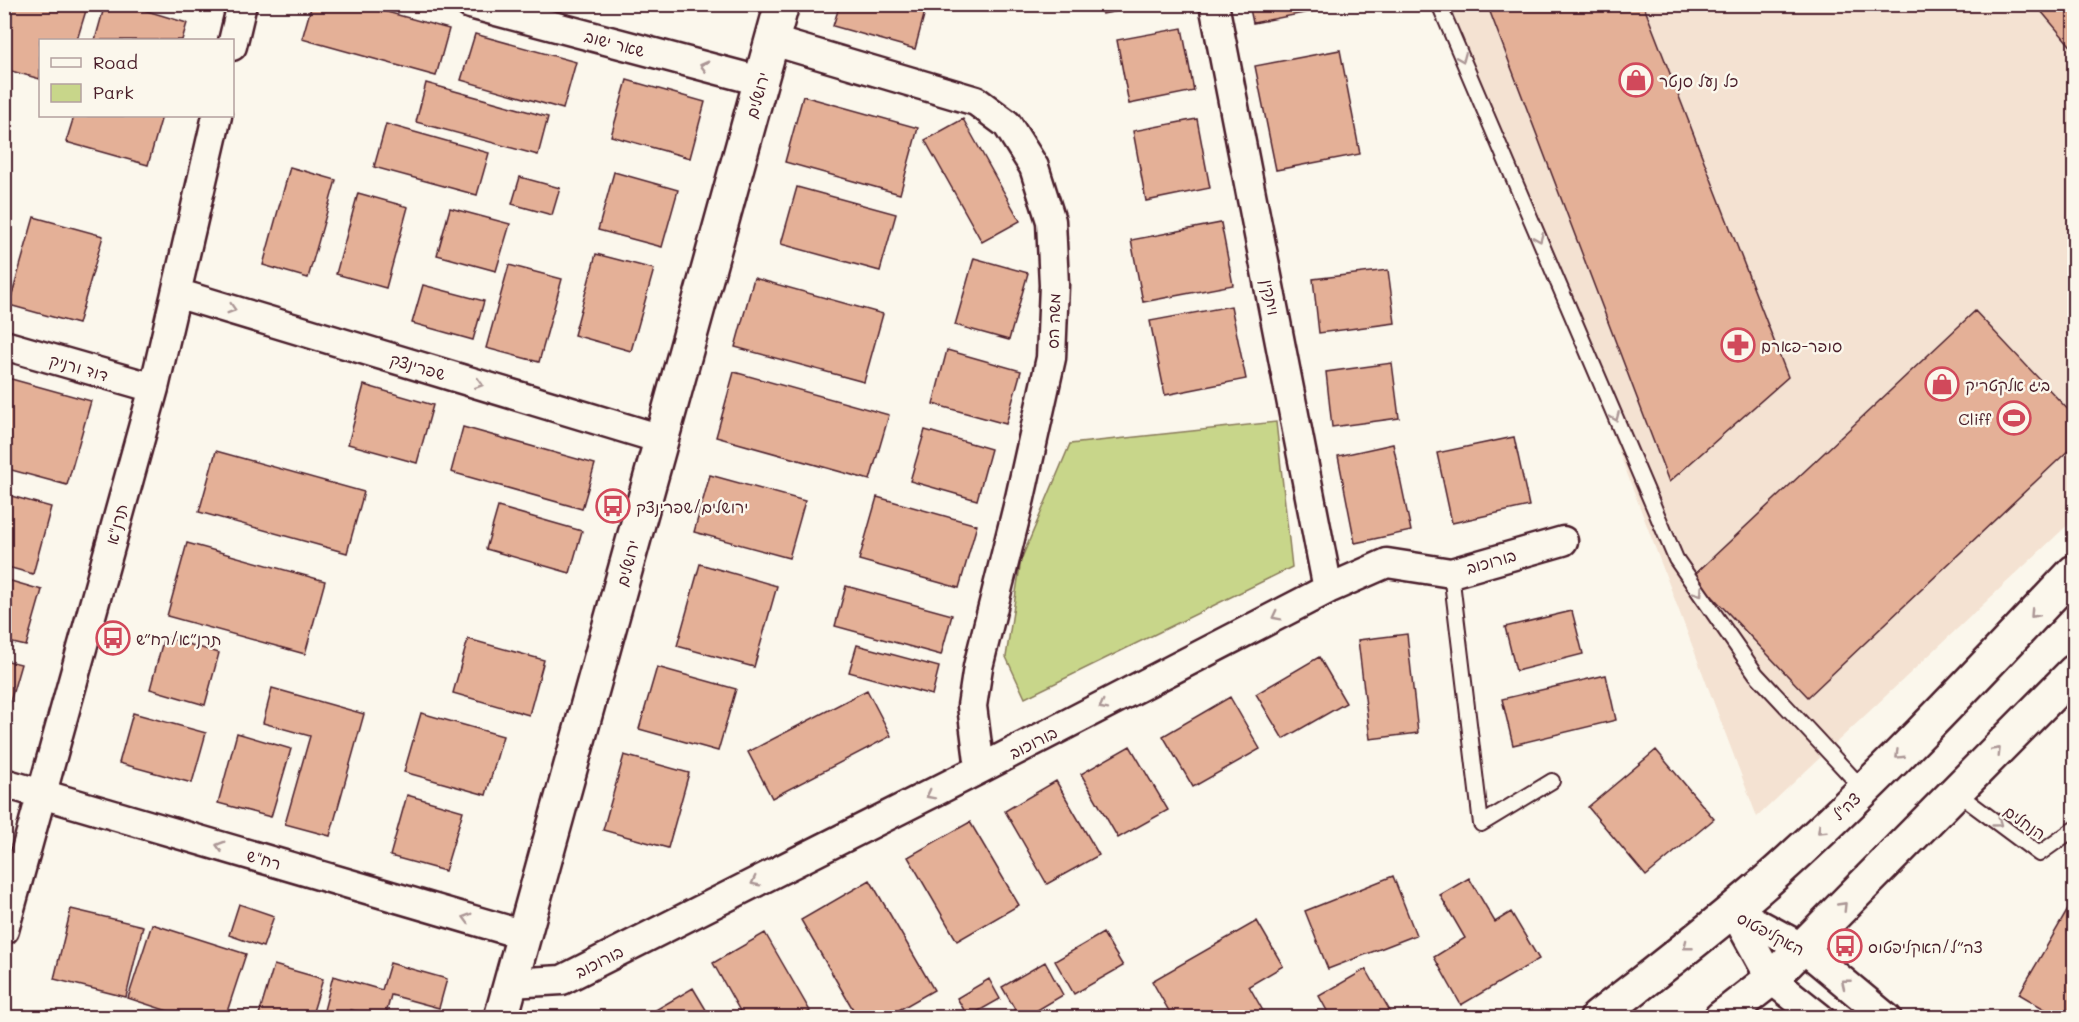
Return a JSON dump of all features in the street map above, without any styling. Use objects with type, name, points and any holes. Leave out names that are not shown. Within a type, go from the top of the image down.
[{"type":"main road","name":"ירושלים","points":[[501,1017],[782,4]]},
{"type":"main road","name":"צה\"ל","points":[[1597,1017],[1733,910],[1778,871],[1919,736],[2074,572]]},
{"type":"main road","points":[[1721,1017],[1771,979],[1803,948],[2074,672]]},
{"type":"street","points":[[234,39],[242,4]]},
{"type":"street","name":"שאר ישוב","points":[[470,4],[760,81]]},
{"type":"street","name":"ויתקין","points":[[1214,4],[1328,589]]},
{"type":"street","name":"משה הס","points":[[772,41],[976,101],[1007,124],[1034,167],[1051,221],[1054,285],[1051,358],[1020,498],[978,667],[972,706],[980,769]]},
{"type":"street","name":"תרנ\"א","points":[[4,930],[154,388],[217,117]]},
{"type":"street","name":"שפרינצק","points":[[176,292],[661,439]]},
{"type":"street","name":"דוד ורניק","points":[[4,345],[154,388]]},
{"type":"street","name":"בורוכוב","points":[[510,983],[562,980],[980,769],[1328,589],[1387,562],[1451,573],[1563,540]]},
{"type":"street","name":"רח\"ש","points":[[4,783],[524,935]]},
{"type":"street","name":"האקליפטוס","points":[[1733,910],[1803,948],[1887,1017]]},
{"type":"street","name":"האקליפטוס","points":[[1733,910],[1771,979],[1820,1017]]},
{"type":"lane","points":[[1439,4],[1676,559],[1756,674],[1863,789]]},
{"type":"lane","points":[[1451,573],[1481,824],[1552,781]]},
{"type":"lane","name":"הנחלים","points":[[1956,793],[2039,854],[2074,829]]},
{"type":"shaded area","points":[[1450,5],[2074,5],[2074,519],[1757,817]]},
{"type":"green space","points":[[1276,422],[1292,567],[1025,698],[1006,657],[1021,560],[1070,444]]},
{"type":"building","points":[[9,4],[88,4],[77,39],[39,39],[39,79],[4,69],[4,20]]},
{"type":"building","points":[[105,4],[124,4],[187,23],[182,39],[95,39]]},
{"type":"building","points":[[312,4],[358,4],[449,29],[436,76],[302,39]]},
{"type":"building","points":[[840,4],[927,4],[915,49],[833,26]]},
{"type":"building","points":[[1100,4],[1153,4],[1102,14]]},
{"type":"building","points":[[1249,4],[1324,4],[1325,9],[1253,23]]},
{"type":"building","points":[[1487,4],[1643,4],[1788,377],[1669,482]]},
{"type":"building","points":[[2035,4],[2074,4],[2074,50]]},
{"type":"building","points":[[1182,28],[1194,91],[1129,104],[1117,40]]},
{"type":"building","points":[[475,34],[576,62],[563,109],[461,80]]},
{"type":"building","points":[[1340,50],[1360,154],[1276,170],[1255,66]]},
{"type":"building","points":[[627,80],[705,102],[690,158],[611,136]]},
{"type":"building","points":[[426,83],[548,117],[538,155],[416,122]]},
{"type":"building","points":[[803,96],[918,128],[900,194],[785,162]]},
{"type":"building","points":[[74,117],[162,117],[148,165],[66,142]]},
{"type":"building","points":[[963,119],[1020,221],[982,242],[925,140]]},
{"type":"building","points":[[1197,119],[1210,188],[1146,201],[1133,131]]},
{"type":"building","points":[[386,124],[489,153],[477,195],[374,167]]},
{"type":"building","points":[[290,167],[336,180],[308,278],[263,265]]},
{"type":"building","points":[[614,172],[678,190],[662,247],[598,230]]},
{"type":"building","points":[[520,177],[560,188],[552,215],[512,204]]},
{"type":"building","points":[[797,187],[896,214],[880,271],[781,244]]},
{"type":"building","points":[[358,193],[408,207],[386,288],[336,274]]},
{"type":"building","points":[[450,208],[510,224],[496,271],[437,255]]},
{"type":"building","points":[[34,217],[103,236],[78,324],[9,305]]},
{"type":"building","points":[[1221,223],[1233,285],[1143,302],[1131,240]]},
{"type":"building","points":[[596,254],[654,269],[631,351],[574,335]]},
{"type":"building","points":[[974,258],[1028,273],[1009,340],[955,325]]},
{"type":"building","points":[[509,265],[562,279],[539,362],[486,348]]},
{"type":"building","points":[[1388,270],[1395,323],[1319,333],[1313,279]]},
{"type":"building","points":[[754,278],[883,314],[864,382],[735,347]]},
{"type":"building","points":[[423,285],[484,301],[473,340],[412,323]]},
{"type":"building","points":[[1231,306],[1246,379],[1165,395],[1150,321]]},
{"type":"building","points":[[1975,311],[2074,416],[2074,445],[1808,697],[1693,576]]},
{"type":"building","points":[[947,350],[1021,371],[1006,424],[933,404]]},
{"type":"building","points":[[1392,363],[1399,418],[1332,427],[1326,372]]},
{"type":"building","points":[[734,372],[889,415],[870,480],[716,437]]},
{"type":"building","points":[[4,377],[91,401],[67,485],[4,468]]},
{"type":"building","points":[[364,385],[433,405],[417,463],[348,444]]},
{"type":"building","points":[[463,427],[595,464],[582,509],[451,472]]},
{"type":"building","points":[[925,430],[991,449],[977,500],[910,481]]},
{"type":"building","points":[[1514,437],[1529,506],[1452,523],[1437,453]]},
{"type":"building","points":[[1393,444],[1411,531],[1355,543],[1338,456]]},
{"type":"building","points":[[216,451],[364,492],[347,553],[199,512]]},
{"type":"building","points":[[710,475],[805,501],[789,558],[694,532]]},
{"type":"building","points":[[4,494],[51,507],[33,574],[4,566]]},
{"type":"building","points":[[877,497],[977,525],[959,588],[859,560]]},
{"type":"building","points":[[498,507],[582,531],[570,573],[486,549]]},
{"type":"building","points":[[187,543],[325,581],[305,654],[167,616]]},
{"type":"building","points":[[700,564],[777,586],[754,667],[677,646]]},
{"type":"building","points":[[4,579],[42,590],[26,646],[4,641]]},
{"type":"building","points":[[846,586],[952,615],[941,655],[835,626]]},
{"type":"building","points":[[1572,611],[1583,654],[1516,671],[1505,627]]},
{"type":"building","points":[[1407,634],[1418,733],[1370,739],[1358,640]]},
{"type":"building","points":[[164,637],[219,653],[205,705],[150,689]]},
{"type":"building","points":[[468,639],[544,660],[529,715],[453,693]]},
{"type":"building","points":[[857,645],[939,667],[932,695],[849,672]]},
{"type":"building","points":[[1319,657],[1346,703],[1283,739],[1256,694]]},
{"type":"building","points":[[4,660],[21,664],[4,723]]},
{"type":"building","points":[[657,667],[736,689],[718,751],[639,729]]},
{"type":"building","points":[[1606,675],[1616,720],[1513,745],[1502,699]]},
{"type":"building","points":[[272,688],[364,714],[330,836],[285,824],[310,736],[263,723]]},
{"type":"building","points":[[867,690],[891,736],[772,798],[748,752]]},
{"type":"building","points":[[1230,697],[1260,749],[1193,787],[1163,736]]},
{"type":"building","points":[[133,713],[206,733],[192,783],[119,763]]},
{"type":"building","points":[[421,713],[503,736],[486,795],[404,772]]},
{"type":"building","points":[[237,733],[291,749],[271,817],[218,803]]},
{"type":"building","points":[[1130,746],[1168,810],[1118,838],[1081,774]]},
{"type":"building","points":[[1656,750],[1714,819],[1646,876],[1588,807]]},
{"type":"building","points":[[624,755],[689,773],[668,848],[603,830]]},
{"type":"building","points":[[1056,781],[1099,855],[1047,884],[1005,811]]},
{"type":"building","points":[[407,795],[463,811],[445,871],[390,856]]},
{"type":"building","points":[[970,822],[1019,905],[957,941],[908,857]]},
{"type":"building","points":[[1393,876],[1416,935],[1328,969],[1305,911]]},
{"type":"building","points":[[1469,878],[1495,922],[1511,912],[1539,959],[1461,1005],[1434,957],[1465,938],[1440,895]]},
{"type":"building","points":[[870,880],[934,990],[885,1018],[858,1018],[801,920]]},
{"type":"building","points":[[2074,899],[2074,1018],[2060,1018],[2019,994]]},
{"type":"building","points":[[239,904],[274,916],[263,947],[229,935]]},
{"type":"building","points":[[71,909],[143,926],[126,997],[54,979]]},
{"type":"building","points":[[1257,921],[1283,966],[1249,986],[1267,1018],[1173,1018],[1152,981]]},
{"type":"building","points":[[152,924],[246,954],[225,1018],[189,1018],[128,998]]},
{"type":"building","points":[[765,933],[810,1011],[799,1018],[744,1018],[713,963]]},
{"type":"building","points":[[1103,933],[1123,966],[1074,994],[1055,961]]},
{"type":"building","points":[[1045,962],[1063,995],[1024,1018],[1020,1018],[1002,987]]},
{"type":"building","points":[[390,963],[447,979],[439,1008],[391,995],[385,1018],[351,1010],[349,1018],[322,1018],[333,976],[382,990]]},
{"type":"building","points":[[274,965],[323,979],[311,1018],[258,1018]]},
{"type":"building","points":[[1366,969],[1394,1018],[1331,1018],[1319,996]]},
{"type":"building","points":[[989,979],[1000,999],[968,1017],[957,998]]},
{"type":"building","points":[[693,988],[711,1018],[642,1018]]},
{"type":"place","name":"כל נעל סנטר","points":[[1636,80]]},
{"type":"place","name":"סופר-פארם","points":[[1738,345]]},
{"type":"place","name":"ביג אלקטריק","points":[[1942,384]]},
{"type":"place","name":"Cliff","points":[[2014,418]]},
{"type":"place","name":"ירושלים/שפרינצק","points":[[613,506]]},
{"type":"place","name":"תרנ״א/רח״ש","points":[[113,638]]},
{"type":"place","name":"צה״ל/האקליפטוס","points":[[1845,946]]}]
